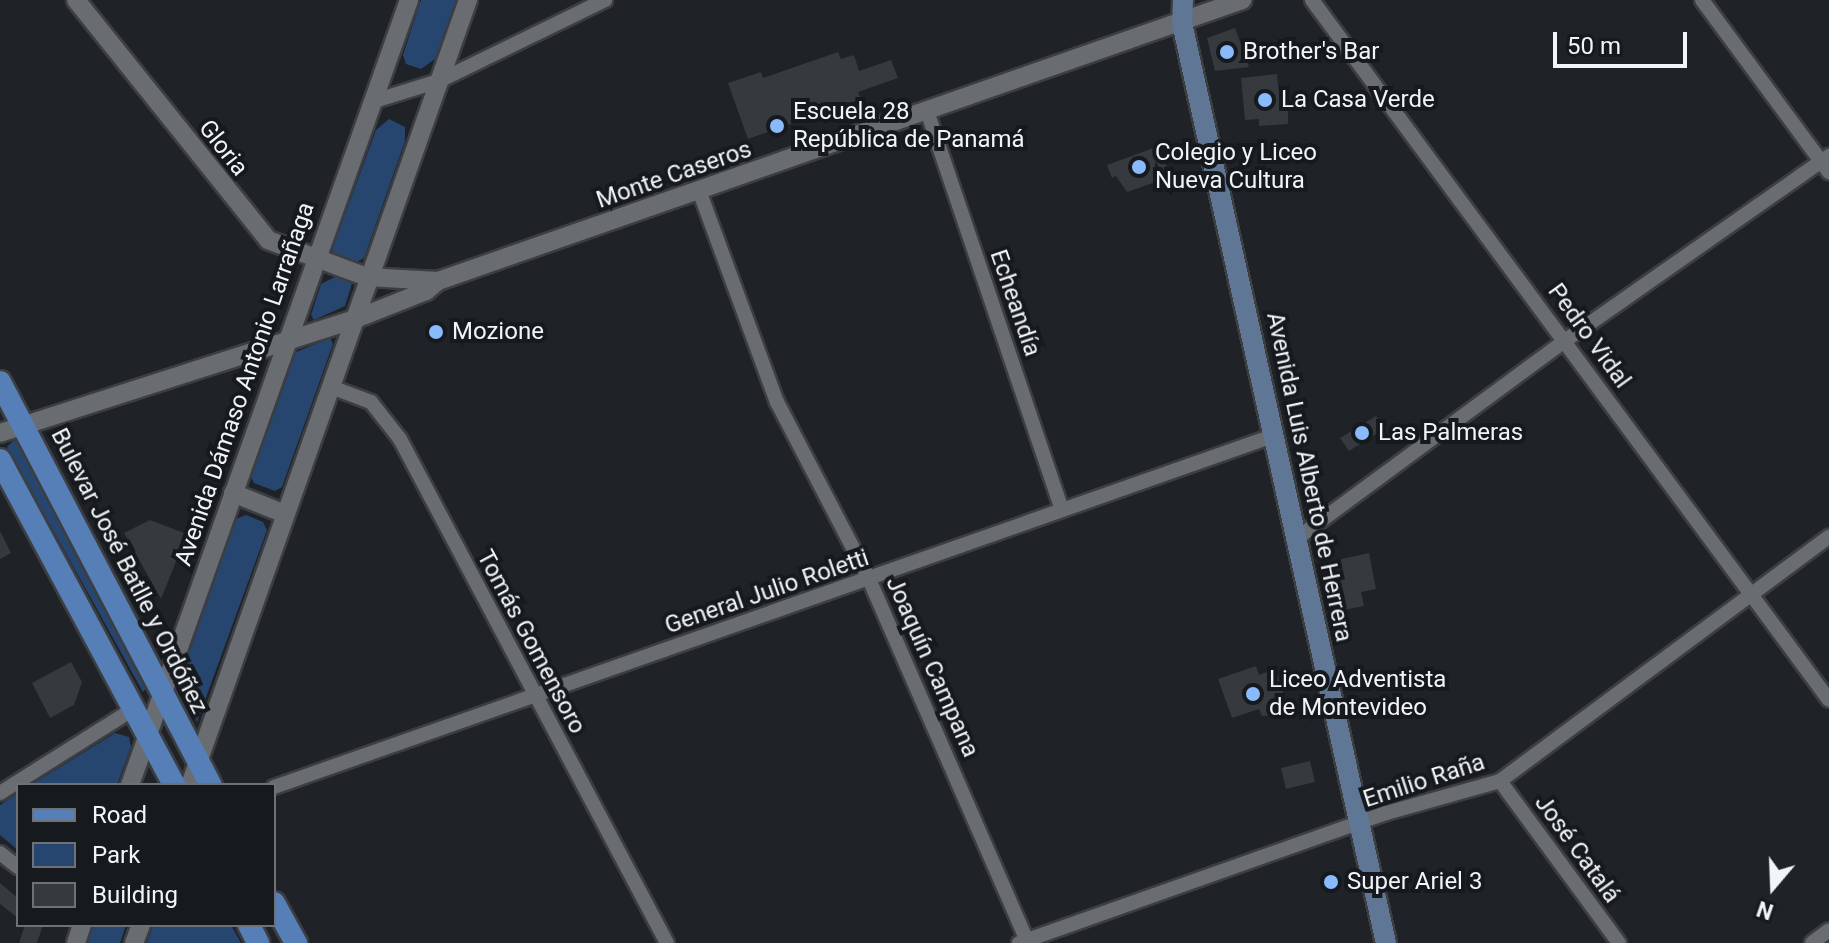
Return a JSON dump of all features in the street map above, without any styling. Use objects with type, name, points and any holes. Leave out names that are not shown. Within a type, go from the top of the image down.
[{"type":"main road","name":"Avenida Luis Alberto de Herrera","points":[[1167,0],[1182,23]]},
{"type":"main road","name":"Avenida Luis Alberto de Herrera","points":[[1183,0],[1182,23],[1386,943]]},
{"type":"main road","name":"Bulevar José Batlle y Ordóñez","points":[[0,382],[210,783]]},
{"type":"main road","points":[[0,419],[23,425]]},
{"type":"main road","points":[[0,460],[149,732],[173,783]]},
{"type":"main road","points":[[276,907],[296,943]]},
{"type":"street","name":"Gloria","points":[[76,0],[268,240],[313,260],[367,277]]},
{"type":"street","name":"Avenida Dámaso Antonio Larrañaga","points":[[131,783],[313,260],[409,0]]},
{"type":"street","points":[[191,783],[367,277],[468,0]]},
{"type":"street","points":[[371,102],[439,81],[605,0]]},
{"type":"street","name":"Monte Caseros","points":[[0,433],[353,320],[426,291],[438,281],[700,193],[1242,0]]},
{"type":"street","name":"Pedro Vidal","points":[[1312,0],[1829,700]]},
{"type":"street","points":[[1296,539],[1566,340],[1826,163],[1702,0]]},
{"type":"street","name":"Echeandía","points":[[927,111],[1062,509]]},
{"type":"street","name":"Joaquín Campana","points":[[700,193],[777,402],[869,579],[1023,942]]},
{"type":"street","name":"Monte Caseros","points":[[367,277],[438,281]]},
{"type":"street","name":"Tomás Gomensoro","points":[[331,387],[371,402],[390,422],[667,943]]},
{"type":"street","name":"General Julio Roletti","points":[[276,786],[1273,436]]},
{"type":"street","points":[[233,493],[285,514]]},
{"type":"street","name":"Emilio Raña","points":[[1023,942],[1360,824],[1500,781],[1829,537]]},
{"type":"street","points":[[0,793],[135,708]]},
{"type":"street","name":"José Catalá","points":[[1500,781],[1619,943]]},
{"type":"street","points":[[0,853],[16,865]]},
{"type":"street","points":[[1812,943],[1829,930]]},
{"type":"green space","points":[[421,0],[456,0],[435,59],[421,69],[406,64],[403,55]]},
{"type":"green space","points":[[389,119],[405,127],[405,141],[364,258],[357,262],[335,256],[332,250],[376,130]]},
{"type":"green space","points":[[337,276],[352,283],[345,306],[314,320],[311,315],[321,284]]},
{"type":"green space","points":[[330,338],[333,344],[282,487],[275,491],[254,483],[251,477],[296,352]]},
{"type":"green space","points":[[14,440],[23,449],[147,687],[143,692],[7,447]]},
{"type":"green space","points":[[246,515],[263,522],[267,530],[197,722],[179,681],[236,519]]},
{"type":"green space","points":[[115,733],[129,737],[131,747],[118,783],[34,783]]},
{"type":"green space","points":[[16,794],[16,848],[0,835],[0,805]]},
{"type":"green space","points":[[91,927],[125,927],[120,943],[86,943]]},
{"type":"green space","points":[[152,927],[232,927],[241,943],[147,943]]},
{"type":"building","name":"Brother's Bar","points":[[1235,28],[1249,67],[1215,71],[1207,38]]},
{"type":"building","points":[[838,52],[841,59],[854,55],[859,71],[891,60],[898,78],[858,92],[861,99],[748,139],[728,83],[761,72],[763,78]]},
{"type":"building","name":"La Casa Verde","points":[[1277,74],[1279,93],[1288,92],[1288,124],[1259,126],[1259,119],[1245,120],[1241,78]]},
{"type":"building","name":"Colegio y Liceo Nueva Cultura","points":[[1159,146],[1170,177],[1127,192],[1116,176],[1112,178],[1107,165]]},
{"type":"building","name":"Las Palmeras","points":[[1376,416],[1384,429],[1349,451],[1340,438]]},
{"type":"building","points":[[150,520],[187,534],[161,599],[124,533]]},
{"type":"building","points":[[0,531],[11,553],[0,559]]},
{"type":"building","points":[[1369,553],[1376,589],[1361,592],[1364,606],[1338,611],[1328,562]]},
{"type":"building","points":[[71,662],[82,682],[74,705],[50,718],[32,683]]},
{"type":"building","name":"Liceo Adventista de Montevideo","points":[[1256,666],[1259,675],[1275,669],[1291,715],[1262,716],[1259,709],[1232,718],[1218,679]]},
{"type":"building","points":[[1310,761],[1315,782],[1286,789],[1281,768]]},
{"type":"building","points":[[0,883],[16,896],[16,916],[0,904]]},
{"type":"building","points":[[24,927],[42,927],[37,943],[19,943]]},
{"type":"place","name":"Brother's Bar","points":[[1227,52]]},
{"type":"place","name":"La Casa Verde","points":[[1265,100]]},
{"type":"place","name":"Escuela 28 República de Panamá","points":[[777,126]]},
{"type":"place","name":"Colegio y Liceo Nueva Cultura","points":[[1139,167]]},
{"type":"place","name":"Mozione","points":[[436,332]]},
{"type":"place","name":"Las Palmeras","points":[[1362,433]]},
{"type":"place","name":"Liceo Adventista de Montevideo","points":[[1253,694]]},
{"type":"place","name":"Super Ariel 3","points":[[1331,882]]}]
